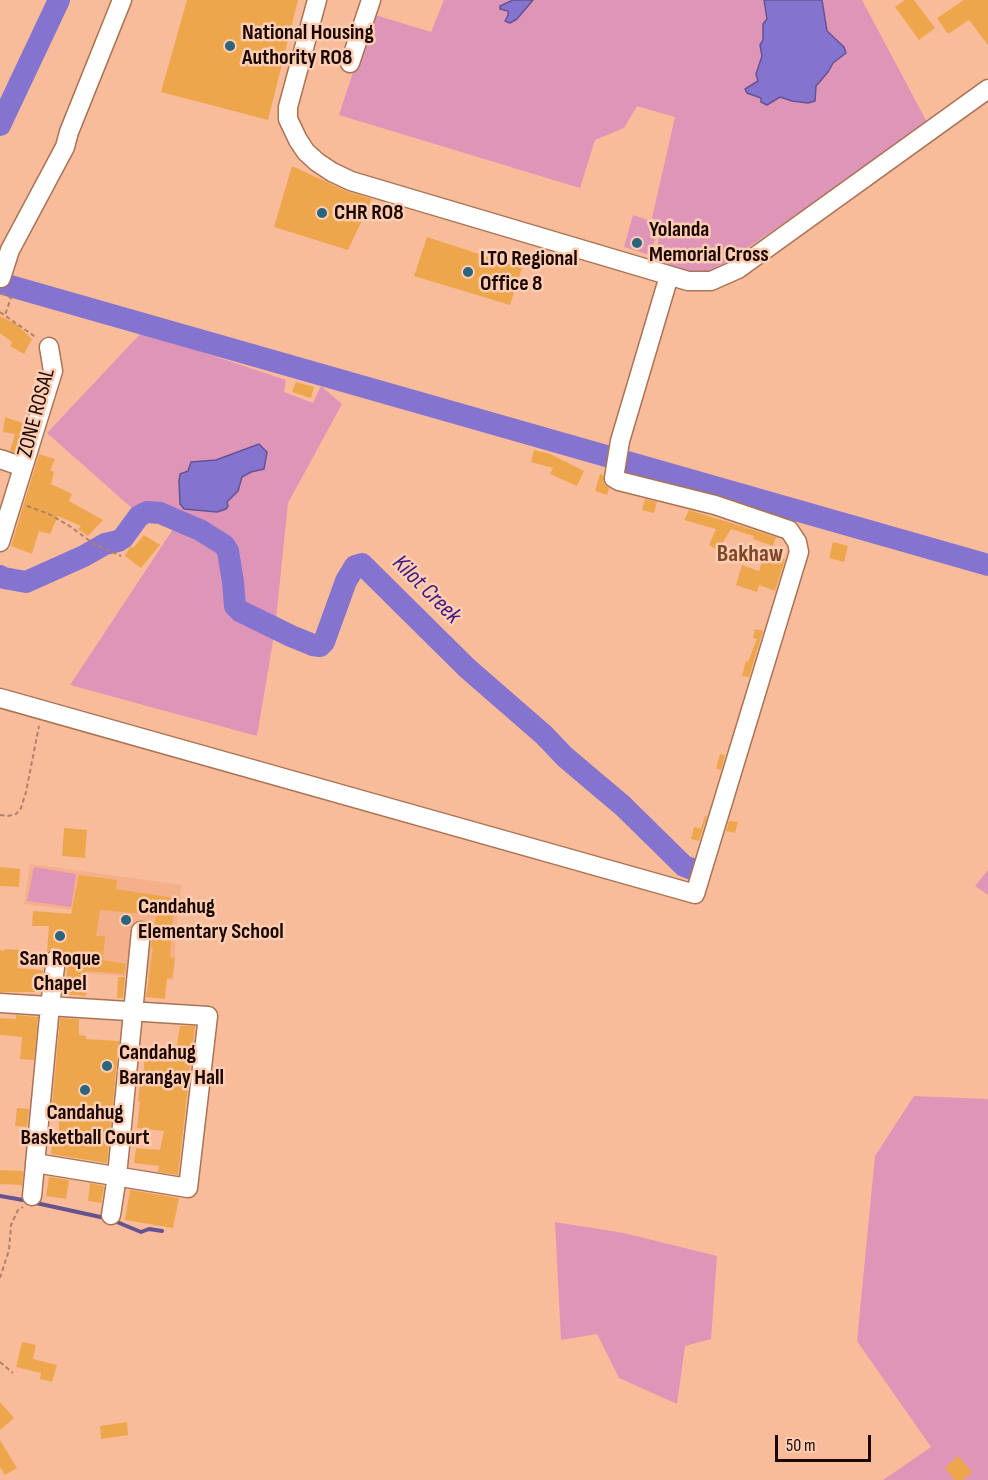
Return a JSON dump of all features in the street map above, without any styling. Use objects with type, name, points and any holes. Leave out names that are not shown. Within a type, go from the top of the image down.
[{"type":"street","points":[[0,285],[10,250],[66,147],[69,132],[122,0]]},
{"type":"street","points":[[317,0],[288,107],[288,119],[297,141],[317,162],[351,181],[688,281],[701,282],[724,276],[738,269],[988,89]]},
{"type":"street","points":[[350,63],[371,0]]},
{"type":"street","points":[[0,698],[695,894],[799,552],[797,542],[789,530],[715,506],[614,478],[620,441],[669,276]]},
{"type":"street","name":"ZONE ROSAL","points":[[0,542],[53,371],[49,346]]},
{"type":"street","name":"ZONE ROSAL","points":[[0,459],[23,467]]},
{"type":"street","points":[[111,1215],[117,1176],[141,931]]},
{"type":"street","points":[[32,1196],[56,959]]},
{"type":"street","points":[[0,1003],[208,1016],[188,1188],[35,1163]]},
{"type":"path","points":[[0,285],[11,298],[4,315]]},
{"type":"path","name":"ZONE ROSAL","points":[[0,312],[49,346]]},
{"type":"path","points":[[14,501],[49,514],[94,544],[121,556]]},
{"type":"path","points":[[0,815],[16,814],[21,808],[42,710]]},
{"type":"path","points":[[0,1278],[9,1250],[11,1225],[18,1210],[28,1205],[32,1196]]},
{"type":"path","points":[[0,1362],[13,1373]]},
{"type":"shaded area","points":[[444,0],[862,0],[928,124],[727,262],[707,272],[682,271],[654,258],[663,223],[652,218],[675,117],[637,106],[624,128],[595,140],[580,188],[339,115],[372,14],[431,32]]},
{"type":"shaded area","points":[[513,0],[533,0],[517,19],[510,23],[505,21],[508,11],[500,9],[500,6]]},
{"type":"shaded area","points":[[764,0],[822,0],[827,31],[844,47],[846,53],[833,63],[816,86],[815,101],[808,103],[780,97],[767,105],[761,102],[761,98],[747,93],[745,89],[758,81],[756,74],[762,56],[760,45],[763,40],[763,24],[767,19]]},
{"type":"shaded area","points":[[633,215],[660,224],[650,255],[624,247]]},
{"type":"shaded area","points":[[142,332],[286,380],[284,392],[313,403],[321,386],[342,404],[288,503],[276,619],[245,604],[234,545],[229,539],[199,521],[164,506],[146,502],[134,510],[47,433]]},
{"type":"shaded area","points":[[259,444],[267,452],[264,469],[242,477],[238,491],[227,502],[226,509],[217,512],[184,509],[180,504],[180,474],[188,471],[191,462],[216,460]]},
{"type":"shaded area","points":[[175,526],[198,537],[222,553],[228,609],[235,617],[274,635],[257,736],[70,685]]},
{"type":"shaded area","name":"Candahug Elementary School","points":[[30,864],[182,885],[176,930],[174,980],[71,972],[75,910],[24,904]]},
{"type":"shaded area","points":[[34,867],[76,874],[71,907],[27,901]]},
{"type":"shaded area","points":[[988,870],[988,895],[975,886]]},
{"type":"shaded area","points":[[914,1096],[988,1099],[988,1480],[883,1480],[931,1447],[857,1341],[875,1156]]},
{"type":"shaded area","points":[[555,1222],[624,1233],[717,1256],[711,1339],[685,1346],[677,1404],[619,1378],[597,1334],[561,1340]]},
{"type":"building","name":"National Housing Authority RO8","points":[[187,0],[298,0],[268,120],[161,92]]},
{"type":"building","points":[[905,0],[914,0],[935,28],[919,40],[895,7]]},
{"type":"building","points":[[964,0],[988,0],[988,45],[969,20],[948,34],[937,18]]},
{"type":"building","name":"CHR RO8","points":[[292,166],[346,191],[372,199],[348,250],[274,227]]},
{"type":"building","name":"LTO Regional Office 8","points":[[427,237],[522,268],[510,305],[414,276]]},
{"type":"building","points":[[0,316],[16,324],[32,339],[24,354],[10,346],[12,342],[0,333]]},
{"type":"building","points":[[296,382],[314,387],[311,398],[292,392]]},
{"type":"building","points":[[5,417],[25,424],[16,453],[10,451],[15,434],[3,432]]},
{"type":"building","points":[[534,450],[550,454],[584,471],[577,486],[550,474],[553,468],[531,462]]},
{"type":"building","points":[[39,454],[55,459],[50,470],[54,472],[51,484],[72,494],[69,501],[103,520],[88,536],[78,529],[81,526],[58,516],[50,534],[39,531],[32,554],[11,546]]},
{"type":"building","points":[[600,474],[603,475],[604,483],[609,488],[607,495],[595,491]]},
{"type":"building","points":[[645,499],[657,502],[654,513],[642,510]]},
{"type":"building","points":[[689,510],[776,537],[773,546],[753,539],[754,536],[731,529],[718,550],[709,545],[716,529],[684,520]]},
{"type":"building","points":[[144,535],[160,545],[141,568],[125,556],[131,546],[133,548]]},
{"type":"building","points":[[833,542],[848,546],[844,562],[829,558]]},
{"type":"building","points":[[765,552],[785,559],[775,591],[759,585],[757,592],[736,585],[742,565],[759,571]]},
{"type":"building","points":[[755,629],[763,631],[749,677],[742,676],[746,661],[748,662],[757,639],[753,638]]},
{"type":"building","points":[[720,754],[725,755],[721,770],[716,769]]},
{"type":"building","points":[[705,816],[707,816],[699,841],[691,839],[694,827],[701,829]]},
{"type":"building","points":[[729,821],[738,822],[735,833],[726,831]]},
{"type":"building","points":[[64,828],[87,830],[85,858],[62,856]]},
{"type":"building","points":[[0,867],[20,869],[19,887],[0,886]]},
{"type":"building","points":[[79,875],[117,880],[116,889],[174,898],[170,957],[175,958],[172,978],[167,978],[165,999],[146,997],[156,915],[100,910],[96,936],[105,936],[103,960],[126,964],[124,974],[86,971],[86,996],[66,994],[67,955],[58,948],[52,948],[47,952],[49,926],[32,926],[33,911],[71,914]]},
{"type":"building","points":[[0,950],[20,950],[17,968],[43,970],[40,992],[0,992]]},
{"type":"building","points":[[118,977],[125,977],[123,998],[117,998]]},
{"type":"building","points":[[16,1015],[38,1017],[34,1060],[20,1059],[22,1037],[0,1035],[0,1018],[16,1019]]},
{"type":"building","points":[[60,1018],[79,1019],[79,1035],[86,1036],[86,1039],[119,1041],[107,1163],[51,1154],[53,1135],[59,1136],[59,1107],[52,1106]]},
{"type":"building","points":[[180,1026],[195,1026],[178,1175],[158,1172],[159,1166],[134,1163],[136,1148],[160,1150],[164,1131],[137,1128],[145,1048],[176,1051]]},
{"type":"building","points":[[17,1108],[29,1109],[27,1127],[15,1126]]},
{"type":"building","points":[[0,1170],[23,1171],[22,1185],[0,1184]]},
{"type":"building","points":[[49,1177],[69,1180],[66,1199],[46,1196]]},
{"type":"building","points":[[90,1183],[104,1186],[101,1203],[88,1201]]},
{"type":"building","points":[[130,1190],[179,1198],[173,1228],[125,1220]]},
{"type":"building","points":[[22,1342],[36,1345],[33,1359],[57,1365],[52,1382],[40,1379],[41,1373],[16,1367]]},
{"type":"building","points":[[0,1402],[14,1418],[0,1430]]},
{"type":"building","points":[[127,1422],[128,1435],[101,1439],[100,1426]]},
{"type":"building","points":[[0,1440],[17,1468],[5,1475],[0,1467]]},
{"type":"building","points":[[958,1456],[972,1472],[963,1480],[955,1480],[945,1468]]},
{"type":"waterway","points":[[0,125],[59,0]]},
{"type":"waterway","points":[[0,283],[988,565]]},
{"type":"waterway","name":"Kilot Creek","points":[[0,576],[26,582],[105,544],[118,541],[123,538],[139,516],[147,512],[160,513],[200,530],[224,545],[228,551],[235,606],[240,611],[291,636],[320,646],[324,642],[346,581],[355,566],[362,564],[467,668],[623,806],[684,866],[692,869]]},
{"type":"waterway","points":[[0,1196],[23,1200]]},
{"type":"waterway","points":[[36,1203],[105,1218]]},
{"type":"waterway","points":[[112,1220],[141,1232],[149,1229],[162,1231]]},
{"type":"place","name":"National Housing Authority RO8","points":[[230,46]]},
{"type":"place","name":"CHR RO8","points":[[322,213]]},
{"type":"place","name":"Yolanda Memorial Cross","points":[[637,243]]},
{"type":"place","name":"LTO Regional Office 8","points":[[468,272]]},
{"type":"place","name":"Candahug Elementary School","points":[[126,920]]},
{"type":"place","name":"San Roque Chapel","points":[[60,936]]},
{"type":"place","name":"Candahug Barangay Hall","points":[[107,1066]]},
{"type":"place","name":"Candahug Basketball Court","points":[[85,1090]]},
{"type":"district","name":"Bakhaw","points":[[750,555]]}]
